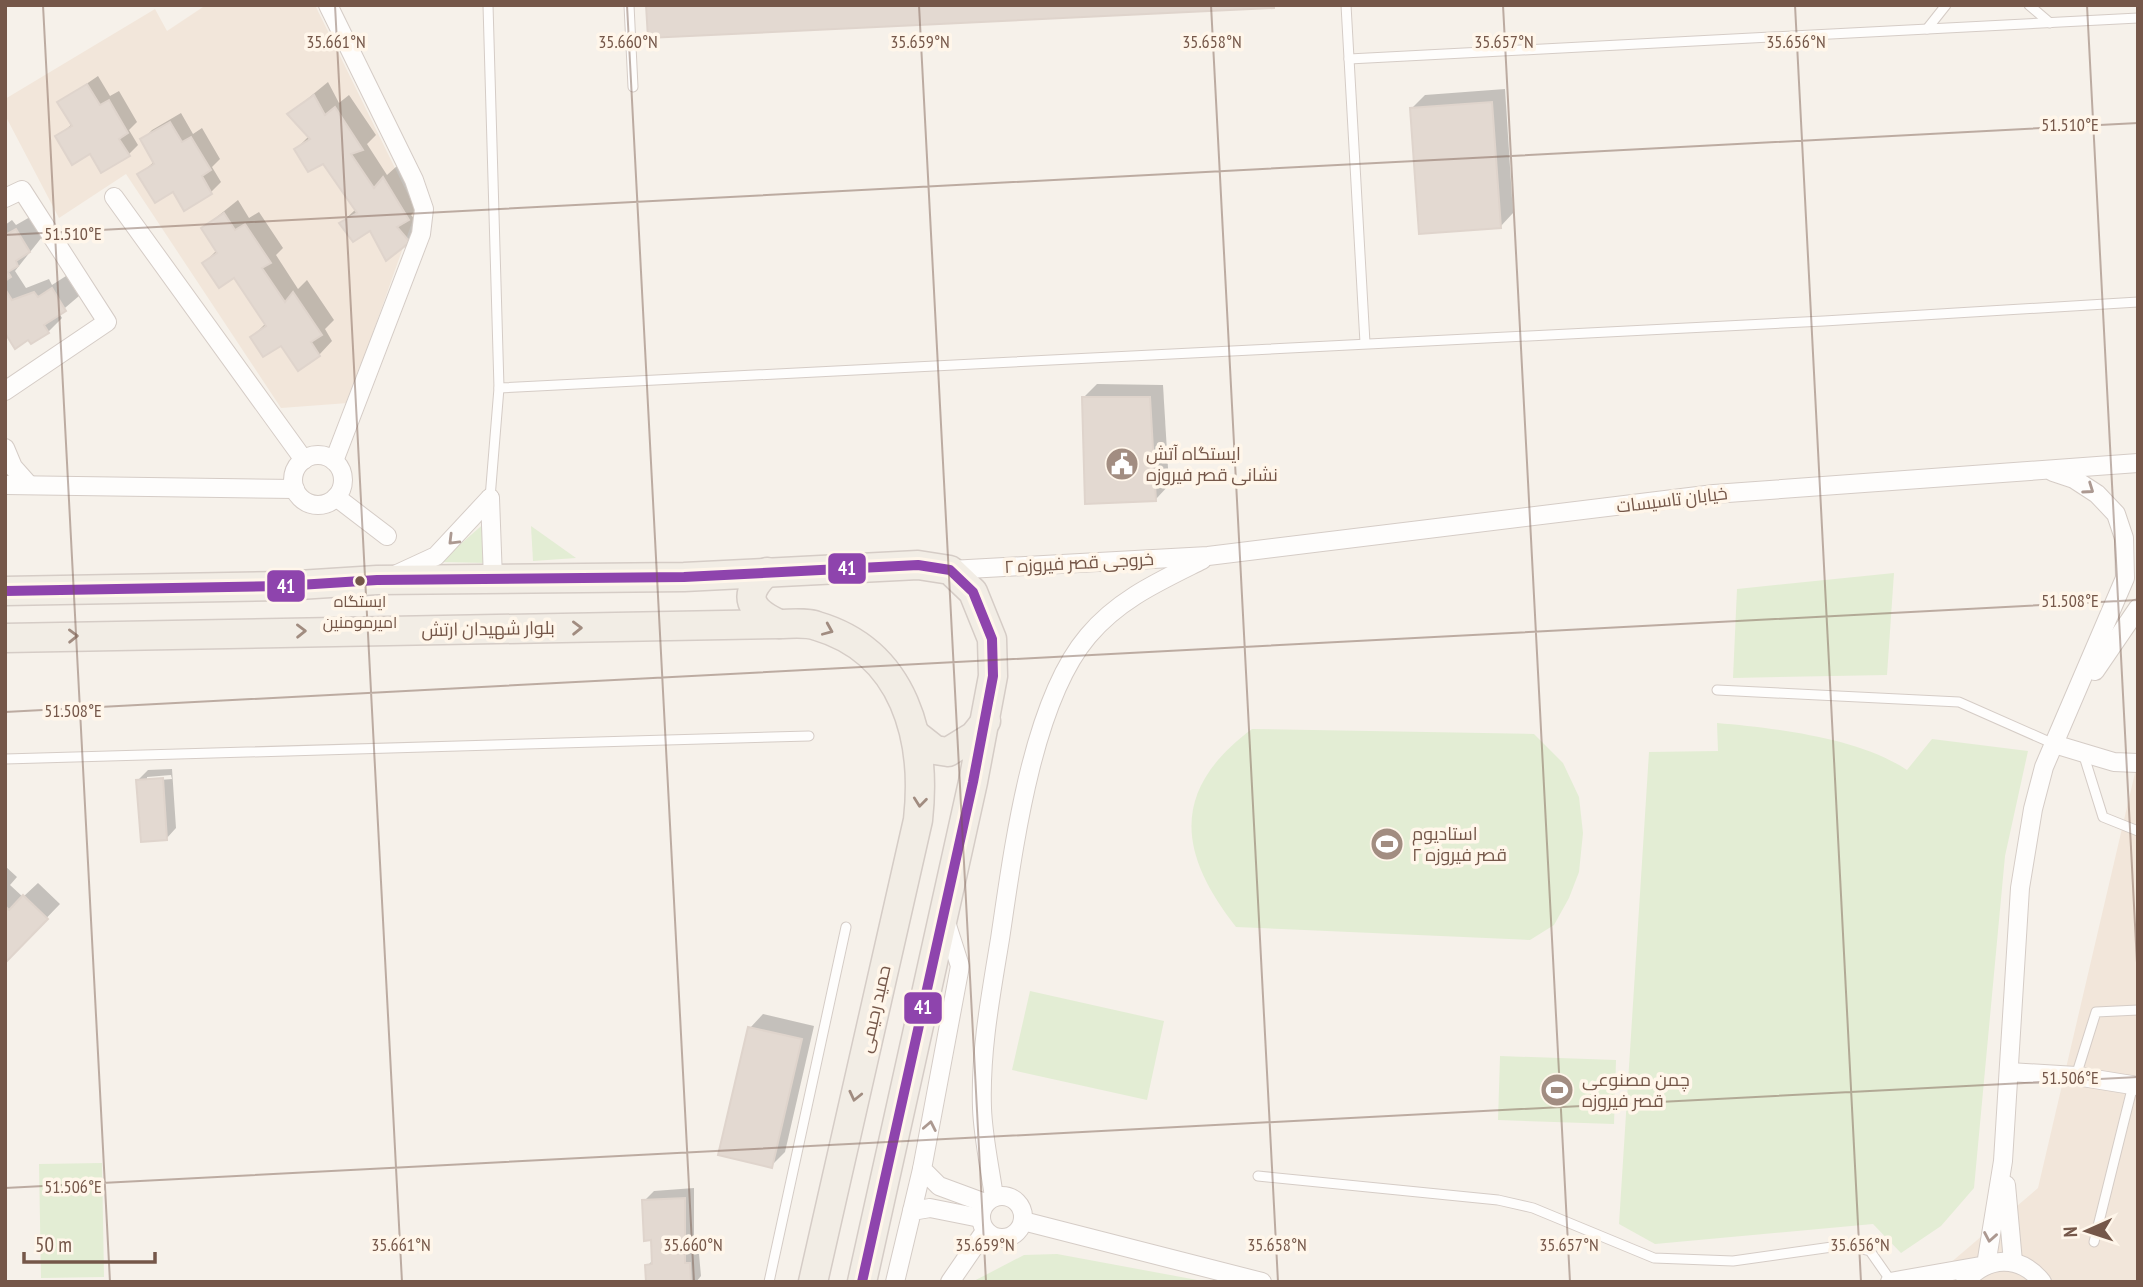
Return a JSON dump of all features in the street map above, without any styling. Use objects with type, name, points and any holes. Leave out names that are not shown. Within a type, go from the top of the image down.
[{"type":"main road","points":[[5,591],[283,586],[377,580],[767,572],[918,565],[950,570],[973,592],[992,639],[993,676],[986,721],[862,1282]]},
{"type":"main road","points":[[767,572],[756,582],[751,595],[754,607],[760,615],[779,624]]},
{"type":"main road","name":"بلوار شهیدان ارتش","points":[[5,638],[815,625],[852,640],[880,664],[906,702],[916,734]]},
{"type":"main road","points":[[916,734],[935,750],[948,752],[974,736],[986,721]]},
{"type":"main road","name":"حمید رحیمی","points":[[813,1282],[918,820],[921,787],[916,734]]},
{"type":"street","points":[[328,5],[414,180],[424,209],[424,221],[334,461]]},
{"type":"street","points":[[5,198],[22,190],[107,322],[5,391]]},
{"type":"street","points":[[114,197],[304,460]]},
{"type":"street","points":[[5,448],[13,467],[29,485]]},
{"type":"street","points":[[319,455],[334,461],[342,475],[340,491],[336,497],[321,505],[313,505],[299,497],[295,489],[294,473],[304,460],[319,455]]},
{"type":"street","name":"خیابان تاسیسات","points":[[1208,556],[1714,494],[2138,463]]},
{"type":"street","points":[[2025,470],[2050,470],[2074,479],[2097,494],[2116,514],[2124,538],[2125,578]]},
{"type":"street","points":[[5,485],[295,489]]},
{"type":"street","points":[[336,497],[387,536]]},
{"type":"street","points":[[490,498],[493,579]]},
{"type":"street","points":[[377,580],[407,571],[436,556],[490,498]]},
{"type":"street","points":[[1965,1282],[1986,1265],[2003,1160],[2020,888],[2033,809],[2054,744],[2076,700],[2138,541]]},
{"type":"street","points":[[1023,1221],[1010,1237],[997,1238],[986,1212],[982,1108],[986,1026],[1010,869],[1038,741],[1057,684],[1087,637],[1122,602],[1208,556]]},
{"type":"street","name":"خروجی قصر فیروزه ۲","points":[[950,570],[1208,556]]},
{"type":"street","points":[[2076,700],[2138,608]]},
{"type":"street","points":[[2054,744],[2114,762],[2138,763]]},
{"type":"street","points":[[895,1282],[922,1169],[960,966],[943,915]]},
{"type":"street","points":[[2009,1072],[2076,1076],[2136,1085]]},
{"type":"street","points":[[2003,1160],[2012,1262]]},
{"type":"street","points":[[922,1169],[939,1186],[986,1212]]},
{"type":"street","points":[[950,1282],[986,1212],[1009,1197],[1020,1206],[1023,1221]]},
{"type":"street","points":[[912,1211],[930,1208],[986,1212]]},
{"type":"street","points":[[1023,1221],[1262,1282]]},
{"type":"street","points":[[1891,1282],[2012,1262],[2024,1266],[2042,1282]]},
{"type":"lane","points":[[488,5],[499,388],[490,498]]},
{"type":"lane","points":[[629,5],[633,87]]},
{"type":"lane","points":[[1346,5],[1365,343]]},
{"type":"lane","points":[[1927,29],[1946,5]]},
{"type":"lane","points":[[2029,5],[2050,23]]},
{"type":"lane","points":[[1349,59],[2138,18]]},
{"type":"lane","points":[[499,388],[1824,321],[2138,302]]},
{"type":"lane","points":[[1717,690],[1959,702],[2054,744]]},
{"type":"lane","points":[[5,759],[809,736]]},
{"type":"lane","points":[[2083,753],[2103,817],[2138,831]]},
{"type":"lane","points":[[769,1282],[846,927]]},
{"type":"lane","points":[[2076,1076],[2096,1012],[2138,1010]]},
{"type":"lane","points":[[2094,1242],[2136,1085]]},
{"type":"lane","points":[[1258,1175],[1498,1200],[1533,1208],[1654,1258],[1733,1261],[1846,1245],[1870,1251],[1891,1282]]},
{"type":"shaded area","points":[[206,5],[315,5],[416,211],[348,403],[281,408],[126,174],[59,218],[5,115],[5,99],[155,9],[167,31]]},
{"type":"shaded area","points":[[2138,760],[2138,1282],[1928,1282],[2038,1188]]},
{"type":"green space","points":[[487,521],[488,563],[440,562]]},
{"type":"green space","points":[[531,526],[576,558],[533,561]]},
{"type":"green space","points":[[1894,573],[1887,675],[1733,678],[1737,589]]},
{"type":"green space","points":[[1717,723],[1764,728],[1841,742],[1887,759],[1907,770],[1932,739],[2028,751],[2005,856],[1974,1188],[1941,1226],[1901,1253],[1873,1224],[1655,1244],[1619,1224],[1649,752],[1718,751]]},
{"type":"green space","name":"استادیوم قصر فیروزه ۲","points":[[1252,729],[1534,734],[1563,763],[1579,797],[1583,833],[1579,872],[1554,925],[1530,940],[1236,927],[1202,873],[1194,848],[1192,823],[1196,799],[1207,775],[1225,752]]},
{"type":"green space","points":[[1030,991],[1164,1021],[1147,1100],[1012,1070]]},
{"type":"green space","name":"چمن مصنوعی قصر فیروزه","points":[[1500,1056],[1616,1060],[1614,1124],[1498,1120]]},
{"type":"green space","points":[[102,1163],[104,1277],[41,1278],[39,1164]]},
{"type":"green space","points":[[1057,1254],[1208,1282],[972,1282],[1024,1255]]},
{"type":"building","points":[[646,5],[1274,5],[1274,8],[648,38]]},
{"type":"building","points":[[87,84],[100,105],[109,100],[128,133],[119,139],[130,156],[101,173],[90,154],[72,165],[55,136],[72,126],[57,102]]},
{"type":"building","points":[[314,95],[325,115],[335,107],[363,150],[351,154],[374,188],[383,177],[409,220],[397,227],[410,242],[386,261],[370,231],[353,242],[339,223],[357,213],[323,164],[308,172],[294,149],[310,139],[287,114]]},
{"type":"building","points":[[1492,102],[1501,228],[1419,234],[1410,108]]},
{"type":"building","points":[[170,122],[182,142],[191,137],[211,170],[202,176],[212,194],[184,211],[173,192],[155,203],[137,174],[154,164],[140,139]]},
{"type":"building","points":[[224,213],[235,230],[245,224],[271,263],[262,268],[285,302],[293,292],[322,335],[311,342],[320,356],[298,371],[281,346],[263,357],[250,337],[266,326],[234,278],[219,288],[202,263],[217,253],[201,228]]},
{"type":"building","points":[[16,229],[30,252],[16,261],[18,266],[8,272],[11,277],[5,281],[5,235]]},
{"type":"building","points":[[52,288],[66,311],[44,325],[49,333],[31,344],[28,340],[15,349],[5,333],[5,289],[12,300],[34,292],[38,297]]},
{"type":"building","points":[[1082,397],[1150,397],[1156,501],[1085,504]]},
{"type":"building","points":[[163,778],[167,840],[141,842],[136,780]]},
{"type":"building","points":[[23,895],[48,919],[5,963],[5,906],[9,910]]},
{"type":"building","points":[[748,1027],[802,1039],[772,1168],[718,1155]]},
{"type":"building","points":[[685,1198],[685,1263],[690,1263],[691,1282],[646,1282],[645,1265],[652,1264],[651,1240],[644,1241],[642,1200]]},
{"type":"transit line","name":"41","points":[[5,591],[283,586],[377,580],[684,577],[918,565],[950,570],[973,592],[992,639],[993,676],[973,782],[862,1282]]},
{"type":"place","name":"ایستگاه آتش نشانی قصر فیروزه","points":[[1122,464]]},
{"type":"place","name":"ایستگاه امیرمومنین","points":[[360,581]]},
{"type":"place","name":"استادیوم قصر فیروزه ۲","points":[[1387,844]]},
{"type":"place","name":"چمن مصنوعی قصر فیروزه","points":[[1557,1090]]}]
